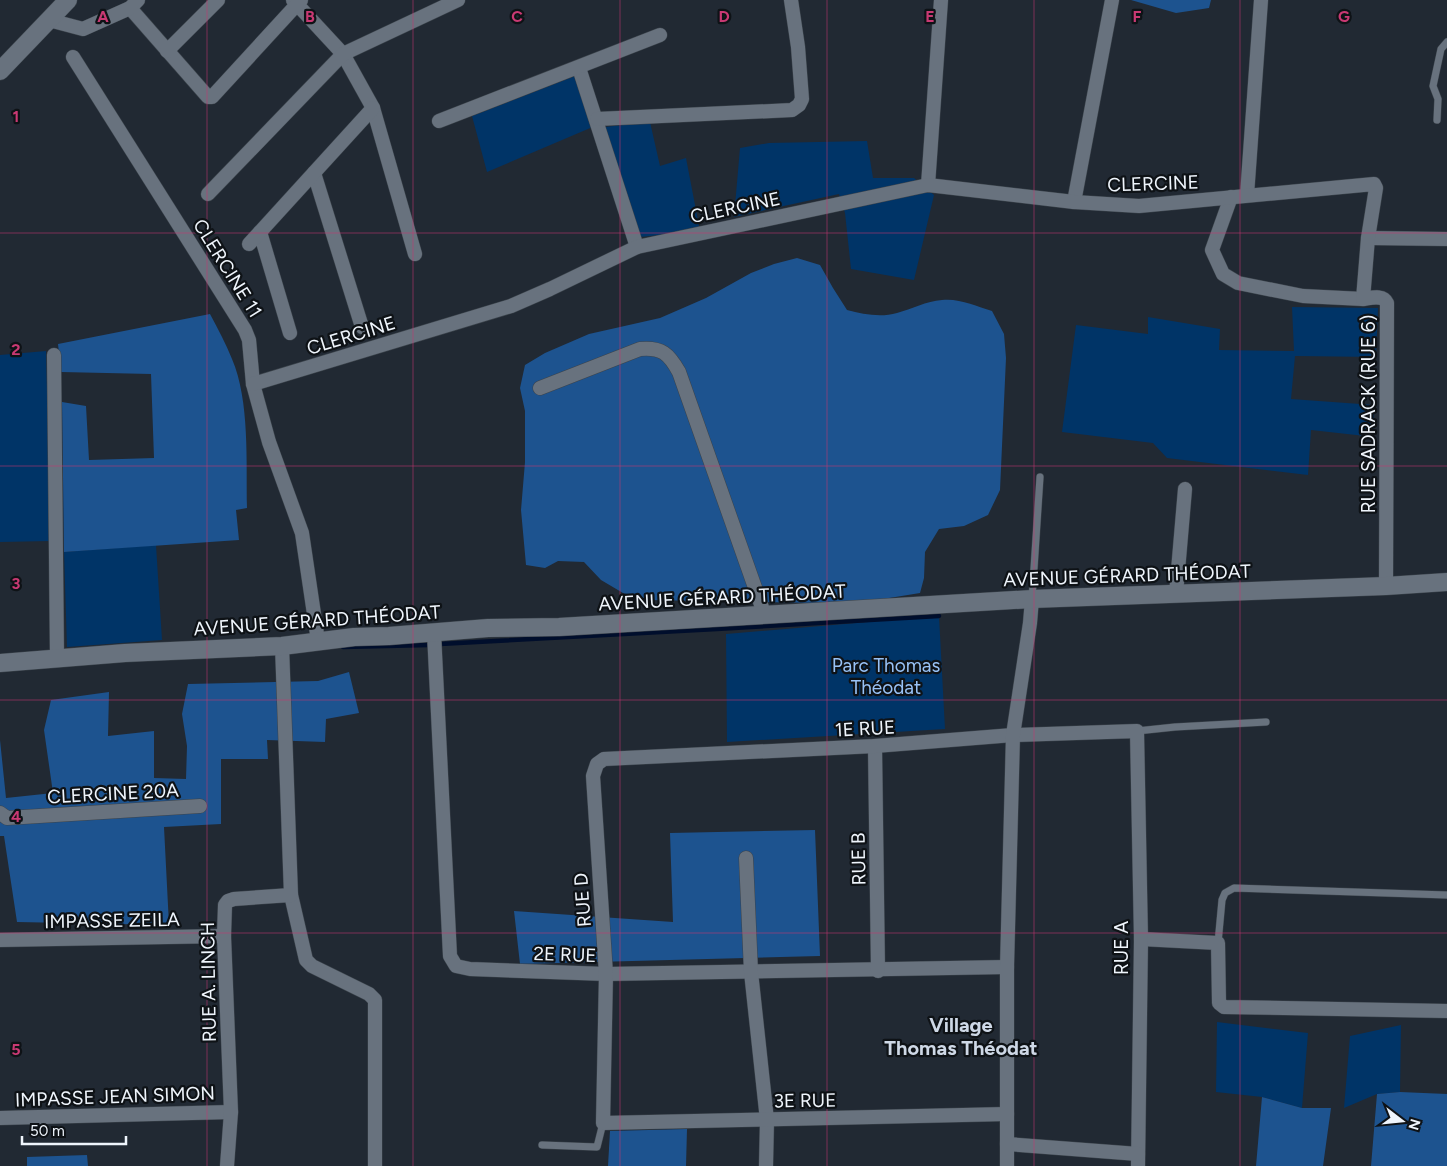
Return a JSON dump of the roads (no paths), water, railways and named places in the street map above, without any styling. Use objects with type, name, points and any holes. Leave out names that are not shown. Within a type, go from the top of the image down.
[{"type":"street","points":[[0,71],[68,0]]},
{"type":"street","points":[[168,51],[218,0]]},
{"type":"street","points":[[208,194],[343,54],[458,0]]},
{"type":"street","points":[[597,119],[792,110],[799,105],[802,99],[798,47],[791,0]]},
{"type":"street","points":[[928,185],[941,0]]},
{"type":"street","points":[[1074,202],[1112,0]]},
{"type":"street","points":[[1247,195],[1261,0]]},
{"type":"street","points":[[49,20],[83,29],[134,4],[168,51],[208,97],[212,96],[297,1],[343,54],[373,108],[415,254]]},
{"type":"street","points":[[439,121],[660,35]]},
{"type":"street","name":"CLERCINE 11","points":[[73,56],[245,330],[249,340],[253,384],[269,442],[302,533],[318,641]]},
{"type":"street","points":[[579,68],[637,247]]},
{"type":"street","points":[[249,244],[373,108]]},
{"type":"street","points":[[314,173],[362,326]]},
{"type":"street","name":"RUE SADRACK (RUE 6)","points":[[1247,195],[1374,184],[1376,188],[1368,238],[1363,299],[1381,297],[1386,299],[1387,303],[1386,586]]},
{"type":"street","name":"CLERCINE","points":[[253,384],[511,306],[637,247],[928,185],[1074,202],[1139,206],[1247,195]]},
{"type":"street","points":[[1231,197],[1212,250],[1223,274],[1238,283],[1295,295],[1363,299]]},
{"type":"street","points":[[260,232],[290,333]]},
{"type":"street","points":[[1368,238],[1447,239]]},
{"type":"street","points":[[540,388],[640,349],[652,348],[664,352],[672,360],[679,372],[765,616]]},
{"type":"street","points":[[54,355],[57,658]]},
{"type":"street","points":[[1176,594],[1185,489]]},
{"type":"street","name":"AVENUE GÉRARD THÉODAT","points":[[0,663],[205,648],[283,649],[318,641],[354,636],[389,636],[488,628],[560,627],[1032,599],[1447,582]]},
{"type":"street","points":[[1007,1166],[1008,967],[1013,735],[1032,599]]},
{"type":"street","name":"2E RUE","points":[[434,633],[450,956],[456,966],[470,969],[606,974],[878,971],[1008,967]]},
{"type":"street","points":[[283,649],[291,895],[306,960],[312,966],[369,994],[375,1000],[375,1166]]},
{"type":"street","name":"1E RUE","points":[[597,764],[604,759],[875,746],[1013,735],[1137,731]]},
{"type":"street","name":"RUE A","points":[[1137,731],[1141,939],[1138,1160]]},
{"type":"street","name":"RUE B","points":[[875,746],[878,971]]},
{"type":"street","name":"RUE D","points":[[597,764],[593,776],[606,974],[603,1123]]},
{"type":"street","name":"CLERCINE 20A","points":[[0,813],[7,818],[200,806]]},
{"type":"street","points":[[746,858],[751,972],[767,1120],[766,1166]]},
{"type":"street","name":"RUE A. LINCH","points":[[227,1166],[231,1112],[224,936],[225,905],[228,901],[234,899],[291,895]]},
{"type":"street","name":"IMPASSE ZEILA","points":[[0,940],[224,936]]},
{"type":"street","points":[[1141,939],[1218,943],[1219,1002],[1224,1007],[1447,1011]]},
{"type":"street","name":"IMPASSE JEAN SIMON","points":[[0,1118],[231,1112]]},
{"type":"street","name":"3E RUE","points":[[603,1123],[1007,1114]]},
{"type":"street","points":[[1007,1144],[1138,1160]]},
{"type":"lane","points":[[1437,120],[1438,99],[1433,86],[1442,49],[1447,42]]},
{"type":"lane","points":[[1032,599],[1040,477]]},
{"type":"lane","points":[[1137,731],[1266,722]]},
{"type":"lane","points":[[1218,943],[1222,900],[1225,893],[1234,888],[1447,895]]},
{"type":"lane","points":[[542,1145],[597,1148],[603,1123]]},
{"type":"waterway","points":[[440,644],[939,616]]},
{"type":"waterway","points":[[343,647],[429,645]]},
{"type":"district","name":"Village Thomas Théodat","points":[[961,1036]]},
{"type":"park label","name":"Parc Thomas Théodat","points":[[886,676]]}]
